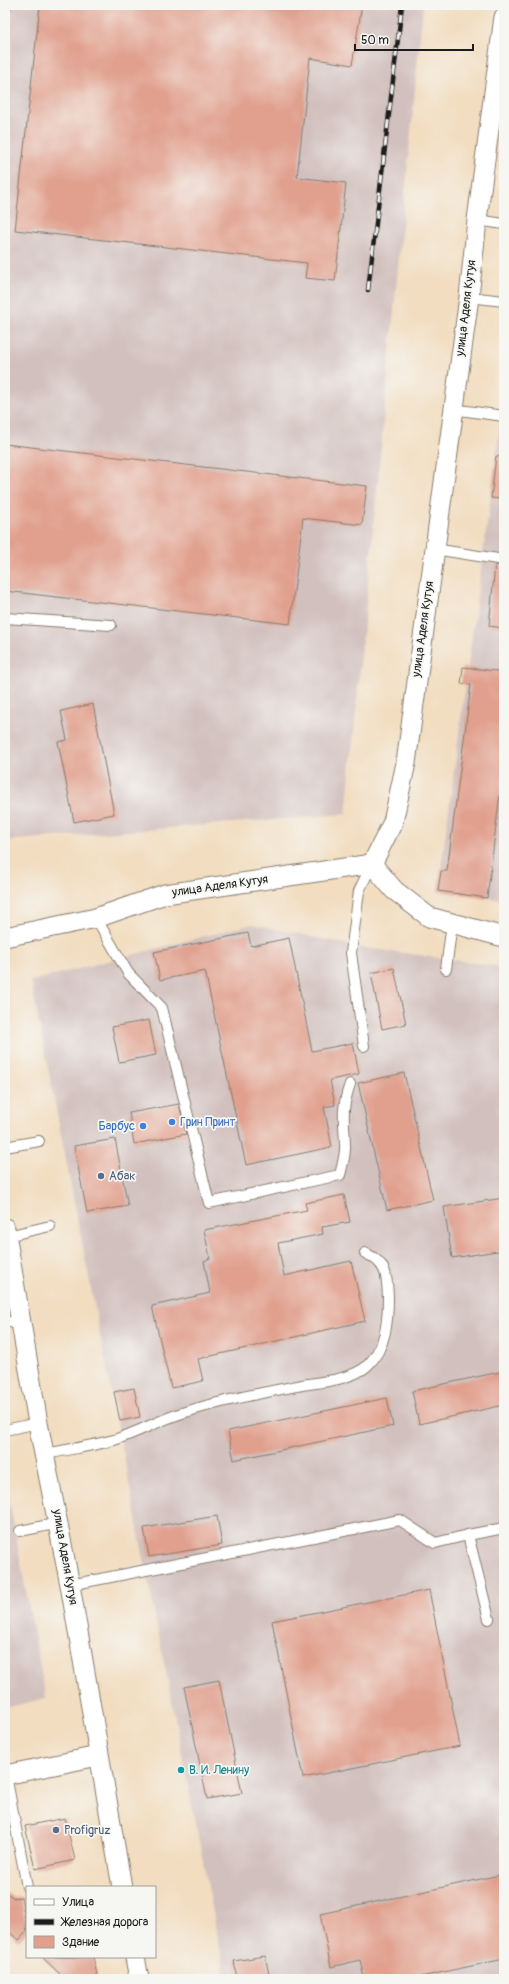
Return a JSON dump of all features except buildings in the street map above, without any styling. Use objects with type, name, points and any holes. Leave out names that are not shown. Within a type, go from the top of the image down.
[{"type":"street","name":"улица Аделя Кутуя","points":[[5,937],[96,918],[165,894],[372,864],[393,822],[406,763],[452,409],[469,297],[476,220],[504,21]]},
{"type":"street","points":[[372,864],[394,890],[429,917],[504,937]]},
{"type":"street","name":"улица Аделя Кутуя","points":[[6,1232],[13,1323],[46,1454],[122,1886]]},
{"type":"street","points":[[5,1775],[98,1756]]},
{"type":"street","points":[[135,1958],[139,1979]]},
{"type":"lane","points":[[476,220],[504,224]]},
{"type":"lane","points":[[469,297],[504,301]]},
{"type":"lane","points":[[452,409],[504,416]]},
{"type":"lane","points":[[434,549],[504,560]]},
{"type":"lane","points":[[5,618],[111,625]]},
{"type":"lane","points":[[364,1046],[351,953],[359,891],[372,864]]},
{"type":"lane","points":[[96,918],[128,973],[162,1008],[209,1203],[340,1176],[346,1145],[342,1120],[345,1099],[350,1084]]},
{"type":"lane","points":[[446,969],[452,923]]},
{"type":"lane","points":[[5,1147],[39,1141]]},
{"type":"lane","points":[[6,1232],[50,1226]]},
{"type":"lane","points":[[46,1454],[117,1439],[186,1412],[258,1394],[346,1377],[367,1366],[379,1352],[384,1337],[388,1312],[388,1288],[385,1272],[378,1258],[365,1253]]},
{"type":"lane","points":[[5,1430],[38,1424]]},
{"type":"lane","points":[[70,1585],[400,1520],[435,1543],[504,1528]]},
{"type":"lane","points":[[20,1531],[59,1523]]},
{"type":"lane","points":[[468,1535],[489,1620]]},
{"type":"lane","points":[[5,1775],[27,1886]]},
{"type":"shaded area","points":[[5,5],[423,5],[346,814],[5,841]]},
{"type":"shaded area","points":[[504,397],[504,900],[438,891]]},
{"type":"shaded area","points":[[252,924],[360,947],[504,967],[504,1979],[226,1979],[31,981]]},
{"type":"shaded area","points":[[5,1478],[46,1698],[5,1708]]},
{"type":"railway","points":[[368,290],[402,5]]},
{"type":"place","name":"Грин Принт","points":[[172,1122]]},
{"type":"place","name":"Барбус","points":[[143,1126]]},
{"type":"place","name":"Абак","points":[[101,1176]]},
{"type":"place","name":"В. И. Ленину","points":[[181,1770]]},
{"type":"place","name":"Profigruz","points":[[56,1830]]}]
